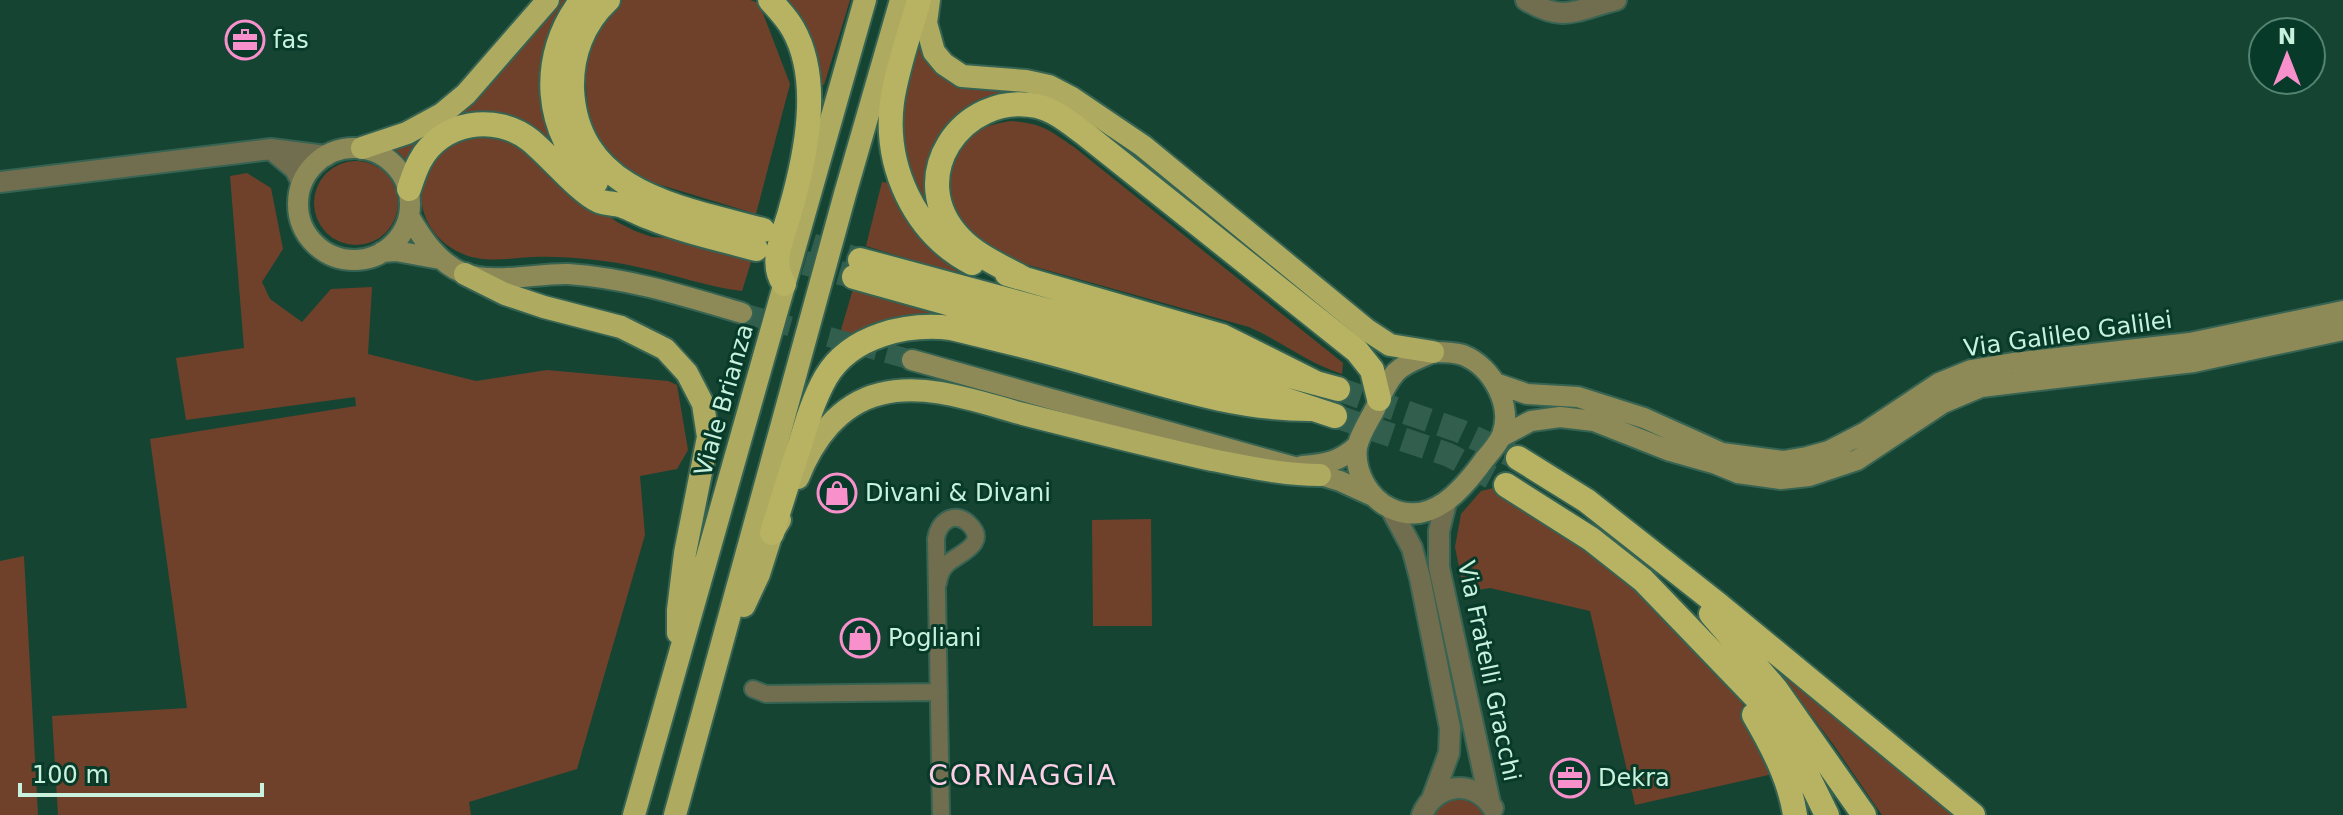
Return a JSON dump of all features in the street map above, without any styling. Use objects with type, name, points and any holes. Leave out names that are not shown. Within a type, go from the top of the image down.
[{"type":"highway","points":[[362,148],[407,133],[442,114],[466,94],[548,0]]},
{"type":"highway","points":[[582,0],[563,28],[556,48],[554,107],[558,125],[580,167],[621,205]]},
{"type":"highway","points":[[409,189],[420,160],[453,130],[478,123],[499,126],[528,138],[599,201],[621,205],[652,219],[759,240],[630,188],[614,177],[591,149],[580,127],[572,97],[573,63],[584,32],[608,0]]},
{"type":"highway","points":[[770,0],[792,28],[800,44],[808,85],[807,131],[792,206],[776,260],[776,269],[784,284]]},
{"type":"highway","name":"Viale Brianza","points":[[634,815],[865,0]]},
{"type":"highway","points":[[675,815],[901,0]]},
{"type":"highway","points":[[715,669],[759,574],[814,399],[843,356],[866,341],[898,330],[929,326],[951,328],[1228,402],[1324,412],[857,269],[1327,386],[1222,336],[977,266],[940,243],[927,230],[905,190],[891,129],[895,84],[919,0]]},
{"type":"highway","points":[[929,0],[926,23],[934,52],[944,64],[962,76],[1026,81],[1049,86],[1072,98],[1143,146],[1367,330],[1390,345],[1433,352]]},
{"type":"highway","points":[[1023,278],[985,258],[959,237],[943,210],[937,177],[941,157],[951,139],[968,120],[987,111],[1014,105],[1038,106],[1076,127],[1357,351],[1372,370],[1379,399]]},
{"type":"highway","points":[[465,274],[505,294],[621,327],[665,349],[687,373],[703,404],[708,437],[685,553],[678,610],[678,663]]},
{"type":"highway","points":[[772,533],[784,515],[805,461],[831,422],[860,402],[901,390],[948,394],[1160,449],[1288,475],[1320,475]]},
{"type":"highway","points":[[1518,458],[1587,501],[1720,606],[1973,815]]},
{"type":"highway","points":[[1506,485],[1591,539],[1643,580],[1767,709],[1795,750],[1827,815]]},
{"type":"highway","points":[[1672,570],[1775,688],[1864,815]]},
{"type":"highway","points":[[1724,665],[1767,738],[1792,796],[1795,815]]},
{"type":"main road","points":[[382,252],[399,237],[409,216],[409,189],[399,170],[392,162],[362,148],[337,151],[326,156],[311,169],[302,183],[298,201],[301,220],[310,237],[334,255],[344,258],[370,257],[396,251],[440,259],[465,274],[482,278],[566,274],[611,279],[742,313]]},
{"type":"main road","points":[[409,216],[440,259]]},
{"type":"main road","name":"Via Galileo Galilei","points":[[1495,383],[1527,394],[1578,397],[1644,418],[1722,453],[1783,461],[1829,451],[1864,433],[1939,383],[1971,370],[2190,343],[2343,311]]},
{"type":"main road","name":"Via Galileo Galilei","points":[[1501,437],[1531,421],[1560,417],[1594,421],[1670,451],[1738,473],[1781,479],[1809,476],[1857,460],[1943,403],[1981,387],[2194,362],[2343,330]]},
{"type":"main road","points":[[912,360],[1294,467],[1373,496],[1391,509],[1411,513],[1427,512],[1446,503],[1467,484],[1501,437],[1506,413],[1495,383],[1478,364],[1463,355],[1433,352],[1396,373],[1379,399],[1357,446],[1343,459],[1294,467]]},
{"type":"main road","points":[[1357,446],[1363,482],[1373,496]]},
{"type":"street","points":[[1526,0],[1542,10],[1562,14],[1581,12],[1616,0]]},
{"type":"street","points":[[1555,0],[1596,5]]},
{"type":"street","points":[[0,182],[271,149],[326,156]]},
{"type":"street","points":[[271,149],[295,169],[302,183]]},
{"type":"street","name":"Via Fratelli Gracchi","points":[[1446,503],[1439,531],[1439,567],[1493,809]]},
{"type":"street","name":"Via Fratelli Gracchi","points":[[1391,509],[1412,548],[1450,728],[1449,753],[1427,807]]},
{"type":"street","points":[[938,583],[941,815]]},
{"type":"street","points":[[753,689],[766,694],[939,692]]},
{"type":"street","points":[[1427,807],[1447,789],[1464,787],[1479,793],[1493,809]]},
{"type":"shaded area","points":[[561,0],[568,0],[560,13],[554,139],[549,143],[512,117],[477,113],[412,161],[406,160],[394,148],[480,93]]},
{"type":"shaded area","points":[[620,0],[750,0],[759,3],[790,84],[756,214],[628,175],[589,127],[584,55]]},
{"type":"shaded area","points":[[782,0],[850,0],[824,85],[817,83]]},
{"type":"shaded area","points":[[919,44],[1015,89],[1047,94],[976,108],[932,214],[910,186],[900,122],[905,90]]},
{"type":"shaded area","points":[[1011,121],[1045,128],[1074,147],[1343,363],[1342,374],[1249,327],[1004,258],[975,240],[960,221],[955,208],[951,194],[952,166],[957,153],[976,132]]},
{"type":"shaded area","points":[[475,133],[516,139],[592,204],[635,231],[652,237],[695,240],[752,259],[742,291],[602,261],[547,257],[488,259],[451,248],[435,234],[425,216],[422,185],[434,158],[456,141]]},
{"type":"shaded area","points":[[356,161],[379,168],[391,180],[398,203],[391,226],[379,238],[356,245],[333,238],[321,226],[314,203],[321,180],[333,168]]},
{"type":"shaded area","points":[[247,173],[271,188],[283,249],[262,282],[270,299],[302,322],[331,289],[372,287],[368,354],[476,381],[547,370],[668,381],[677,385],[688,450],[677,469],[640,476],[645,535],[577,769],[469,802],[471,815],[58,815],[52,716],[187,708],[150,439],[356,406],[355,397],[186,420],[176,358],[244,348],[230,176]]},
{"type":"shaded area","points":[[882,182],[889,183],[903,213],[919,236],[964,276],[866,246]]},
{"type":"shaded area","points":[[853,289],[942,314],[911,317],[841,348],[836,347]]},
{"type":"shaded area","points":[[1506,485],[1587,547],[1724,665],[1773,774],[1635,805],[1590,611],[1490,588],[1464,592],[1455,547],[1461,514],[1481,491]]},
{"type":"shaded area","points":[[1151,519],[1152,626],[1093,626],[1092,520]]},
{"type":"shaded area","points":[[24,556],[38,815],[0,815],[0,561]]},
{"type":"shaded area","points":[[1738,630],[1960,815],[1882,815],[1804,706]]},
{"type":"shaded area","points":[[1462,797],[1478,806],[1483,815],[1432,815],[1444,802]]},
{"type":"tunnel","points":[[778,235],[860,260]]},
{"type":"tunnel","points":[[770,253],[854,277]]},
{"type":"tunnel","points":[[742,313],[912,360]]},
{"type":"tunnel","points":[[1338,389],[1460,431],[1518,458]]},
{"type":"tunnel","points":[[1335,416],[1449,455],[1506,485]]},
{"type":"place","name":"fas","points":[[245,40]]},
{"type":"place","name":"Divani & Divani","points":[[837,493]]},
{"type":"place","name":"Pogliani","points":[[860,638]]},
{"type":"place","name":"Dekra","points":[[1570,778]]},
{"type":"district","name":"CORNAGGIA","points":[[1023,775]]}]
